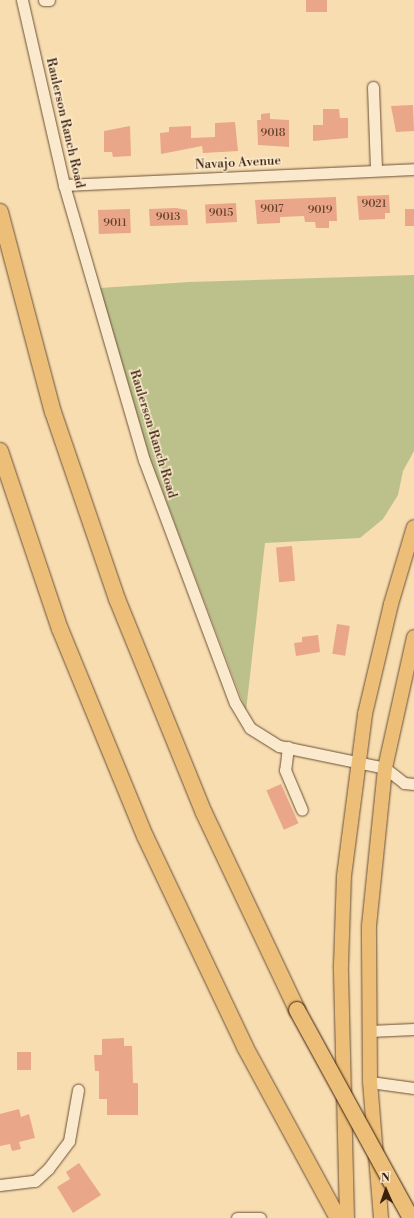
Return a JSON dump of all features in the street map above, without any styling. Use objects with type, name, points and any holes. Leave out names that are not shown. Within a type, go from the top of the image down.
[{"type":"highway","points":[[0,212],[53,412],[117,599],[204,814],[297,1010],[411,1218]]},
{"type":"highway","points":[[0,451],[60,628],[133,808],[197,949],[296,1144],[338,1218]]},
{"type":"main road","points":[[347,1218],[341,930],[365,714],[391,604],[414,527]]},
{"type":"main road","points":[[380,1218],[370,1082],[369,1031],[371,892],[385,768],[414,637]]},
{"type":"street","name":"Raulerson Ranch Road","points":[[22,0],[64,184],[144,460],[222,672],[250,728],[273,743],[288,748],[359,761],[385,768]]},
{"type":"street","points":[[44,0],[49,0]]},
{"type":"street","points":[[373,87],[376,170]]},
{"type":"street","name":"Navajo Avenue","points":[[64,184],[414,169]]},
{"type":"street","points":[[288,748],[286,770],[302,810]]},
{"type":"street","points":[[385,768],[404,783],[414,784]]},
{"type":"street","points":[[369,1031],[414,1029]]},
{"type":"street","points":[[370,1082],[414,1088]]},
{"type":"street","points":[[0,1185],[35,1181],[48,1169],[69,1141],[78,1090]]},
{"type":"street","points":[[237,1218],[260,1218]]},
{"type":"green space","points":[[414,275],[414,451],[403,471],[398,495],[383,519],[360,538],[265,543],[246,711],[150,458],[100,288],[189,282]]},
{"type":"building","points":[[306,0],[327,0],[327,12],[306,12]]},
{"type":"building","points":[[413,105],[414,131],[396,132],[391,106]]},
{"type":"building","points":[[323,109],[339,109],[340,118],[348,118],[348,138],[313,141],[313,125],[323,125]]},
{"type":"building","points":[[270,113],[270,119],[289,120],[289,147],[258,145],[257,120],[261,120],[261,114]]},
{"type":"building","points":[[235,122],[238,151],[203,153],[202,146],[161,154],[160,133],[169,132],[169,127],[191,126],[191,138],[215,137],[215,123]]},
{"type":"building","points":[[130,126],[131,156],[113,157],[112,152],[104,152],[104,131]]},
{"type":"building","points":[[389,195],[390,213],[385,213],[385,219],[359,220],[357,196]]},
{"type":"building","points":[[336,197],[337,221],[329,221],[329,228],[316,228],[315,222],[305,222],[304,216],[280,217],[280,223],[257,224],[255,200]]},
{"type":"building","points":[[236,203],[237,222],[206,224],[205,205]]},
{"type":"building","points":[[176,208],[187,210],[188,225],[150,226],[149,209]]},
{"type":"building","points":[[130,209],[131,233],[99,234],[98,210]]},
{"type":"building","points":[[405,209],[414,209],[414,226],[405,226]]},
{"type":"building","points":[[292,546],[295,581],[279,582],[276,547]]},
{"type":"building","points":[[337,624],[350,626],[345,656],[332,654]]},
{"type":"building","points":[[318,635],[320,652],[296,656],[294,643],[302,642],[302,637]]},
{"type":"building","points":[[281,784],[298,823],[284,830],[266,791]]},
{"type":"building","points":[[124,1038],[124,1046],[132,1046],[133,1083],[138,1083],[138,1115],[107,1115],[107,1099],[99,1099],[99,1071],[95,1071],[94,1055],[102,1055],[102,1039]]},
{"type":"building","points":[[17,1052],[31,1052],[31,1070],[17,1070]]},
{"type":"building","points":[[19,1109],[21,1117],[29,1114],[35,1138],[19,1142],[21,1149],[12,1151],[10,1144],[0,1146],[0,1114]]},
{"type":"building","points":[[79,1163],[101,1195],[73,1213],[57,1187],[70,1179],[66,1172]]}]
